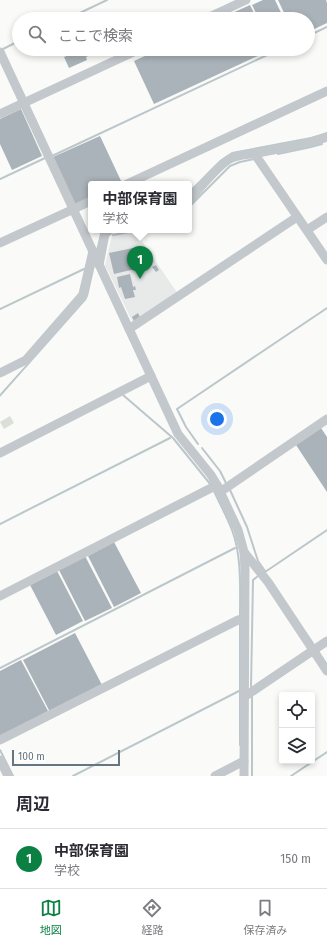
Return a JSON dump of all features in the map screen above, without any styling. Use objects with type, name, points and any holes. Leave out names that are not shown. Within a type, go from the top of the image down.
[{"type":"street","points":[[220,12],[246,0]]},
{"type":"street","points":[[0,52],[178,434],[211,475],[238,530],[244,552],[244,776]]},
{"type":"street","points":[[0,114],[125,56]]},
{"type":"street","points":[[133,181],[327,91]]},
{"type":"street","points":[[192,197],[228,160],[240,154],[254,153],[312,142],[327,137]]},
{"type":"street","points":[[254,153],[327,260]]},
{"type":"street","points":[[0,243],[88,202]]},
{"type":"street","points":[[307,230],[327,216]]},
{"type":"street","points":[[129,329],[297,217]]},
{"type":"street","points":[[0,372],[26,360],[81,297],[107,233]]},
{"type":"street","points":[[0,453],[151,376]]},
{"type":"street","points":[[0,596],[219,489],[327,419]]},
{"type":"street","points":[[244,552],[268,582],[327,671]]},
{"type":"street","points":[[0,740],[238,620],[244,620]]},
{"type":"street","points":[[244,696],[327,641]]},
{"type":"street","points":[[0,760],[8,776]]},
{"type":"street","points":[[215,776],[244,761]]},
{"type":"shaded area","points":[[327,132],[327,134],[311,139],[240,152],[192,191],[192,188],[220,160],[232,152],[311,137]]},
{"type":"shaded area","points":[[100,233],[102,233],[86,300],[0,397],[0,394],[84,300]]},
{"type":"shaded area","points":[[126,233],[136,233],[178,294],[133,323],[105,265],[112,236]]},
{"type":"shaded area","points":[[10,416],[14,423],[4,429],[0,422]]},
{"type":"building","points":[[263,0],[275,0],[281,12],[256,12],[252,5]]},
{"type":"building","points":[[278,0],[326,0],[327,23],[315,29],[315,12],[284,12]]},
{"type":"building","points":[[250,5],[254,12],[234,12]]},
{"type":"building","points":[[88,56],[86,57],[87,60],[69,68],[64,57]]},
{"type":"building","points":[[145,56],[258,56],[154,104],[134,61]]},
{"type":"building","points":[[21,109],[42,156],[12,170],[0,144],[0,119]]},
{"type":"building","points":[[100,136],[121,181],[88,181],[88,198],[75,205],[53,157]]},
{"type":"building","points":[[138,247],[140,255],[147,253],[148,259],[151,258],[152,265],[114,274],[109,253]]},
{"type":"building","points":[[156,265],[159,270],[156,272],[152,267]]},
{"type":"building","points":[[130,274],[133,287],[135,286],[136,290],[133,290],[135,297],[125,299],[121,287],[119,288],[117,277]]},
{"type":"building","points":[[138,313],[140,317],[134,321],[132,317]]},
{"type":"building","points":[[321,428],[327,437],[327,492],[296,445]]},
{"type":"building","points":[[114,542],[141,593],[114,607],[88,556]]},
{"type":"building","points":[[85,556],[112,608],[85,621],[59,570]]},
{"type":"building","points":[[57,571],[83,621],[56,635],[30,585]]},
{"type":"building","points":[[75,633],[102,685],[50,712],[23,660]]},
{"type":"building","points":[[21,660],[48,711],[0,737],[0,671]]},
{"type":"waterway","points":[[82,12],[107,0]]},
{"type":"waterway","points":[[315,33],[327,27]]},
{"type":"waterway","points":[[3,49],[12,44]]},
{"type":"waterway","points":[[52,156],[265,56]]},
{"type":"waterway","points":[[278,154],[322,144]]},
{"type":"waterway","points":[[0,179],[45,158]]},
{"type":"waterway","points":[[192,204],[230,166],[254,159]]},
{"type":"waterway","points":[[113,235],[124,233]]},
{"type":"waterway","points":[[0,309],[84,269]]},
{"type":"waterway","points":[[198,444],[186,427],[177,409],[327,308]]},
{"type":"waterway","points":[[123,395],[173,438],[211,485]]},
{"type":"waterway","points":[[0,524],[170,438]]},
{"type":"waterway","points":[[202,448],[220,471],[226,483]]},
{"type":"waterway","points":[[230,490],[247,527],[258,561],[265,571]]},
{"type":"waterway","points":[[214,491],[226,515],[235,540],[240,573],[240,617]]},
{"type":"waterway","points":[[265,572],[327,530]]},
{"type":"waterway","points":[[0,668],[235,548]]},
{"type":"waterway","points":[[251,687],[253,580],[258,576]]},
{"type":"waterway","points":[[240,622],[240,745]]},
{"type":"waterway","points":[[73,776],[239,691]]},
{"type":"waterway","points":[[252,696],[252,776]]},
{"type":"waterway","points":[[0,750],[13,776]]},
{"type":"waterway","points":[[291,776],[327,752]]},
{"type":"place","name":"中部保育園","points":[[140,279]]}]
